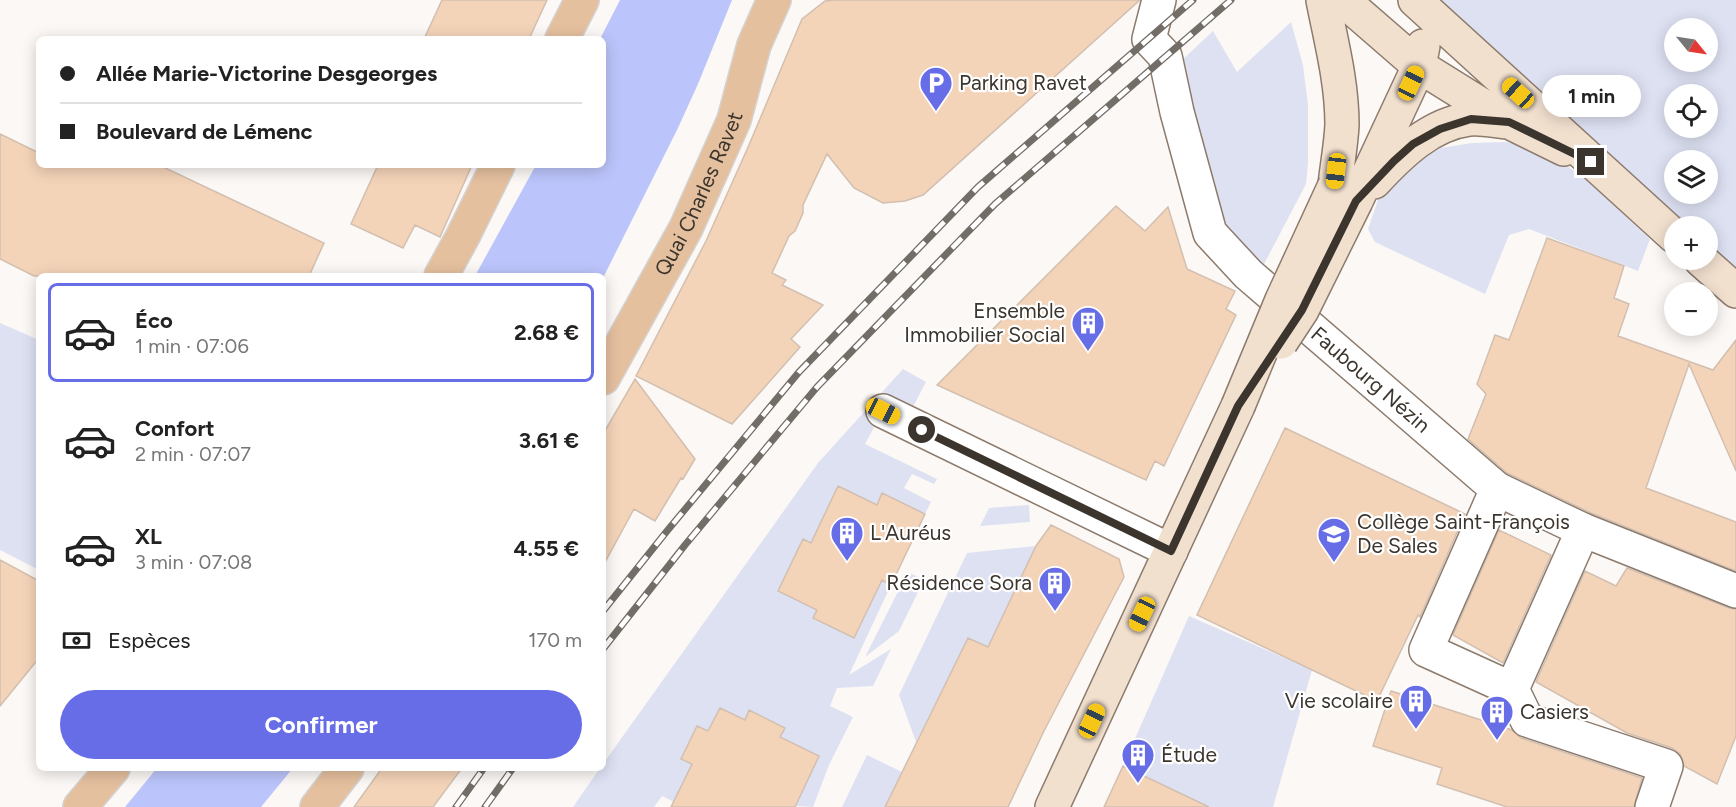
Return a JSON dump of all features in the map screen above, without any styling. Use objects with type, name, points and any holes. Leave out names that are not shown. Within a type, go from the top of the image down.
[{"type":"main road","points":[[564,36],[582,0]]},
{"type":"main road","name":"Quai Charles Ravet","points":[[606,373],[686,228],[734,120],[754,45],[774,0]]},
{"type":"main road","points":[[1323,0],[1336,58],[1345,193]]},
{"type":"main road","points":[[1343,0],[1419,66],[1509,122],[1591,162]]},
{"type":"main road","points":[[1052,807],[1238,406],[1282,300],[1419,66],[1423,6]]},
{"type":"main road","points":[[1423,6],[1664,227]]},
{"type":"main road","points":[[1345,193],[1413,144],[1440,129],[1471,119],[1509,122]]},
{"type":"main road","points":[[443,273],[497,168]]},
{"type":"main road","points":[[1712,270],[1736,291]]},
{"type":"main road","points":[[80,807],[110,771]]},
{"type":"main road","points":[[317,807],[345,771]]},
{"type":"street","name":"Faubourg Nézin","points":[[1159,0],[1149,39],[1165,56],[1177,111],[1210,233],[1248,274],[1497,489],[1583,530],[1736,591]]},
{"type":"street","points":[[883,411],[1171,551]]},
{"type":"street","points":[[1497,489],[1426,650],[1512,689],[1527,720],[1666,766],[1652,807]]},
{"type":"street","points":[[1512,689],[1583,530]]},
{"type":"shaded area","points":[[620,0],[732,0],[677,130],[606,273],[477,273],[534,168],[606,168],[606,36],[602,36]]},
{"type":"shaded area","points":[[1415,0],[1736,0],[1736,291],[1716,270],[1718,216],[1664,217]]},
{"type":"shaded area","points":[[1291,22],[1303,65],[1308,105],[1306,184],[1262,268],[1220,221],[1180,62],[1213,31],[1237,72]]},
{"type":"shaded area","points":[[1507,142],[1541,151],[1580,174],[1650,239],[1638,271],[1529,229],[1509,235],[1485,294],[1375,242],[1368,229],[1379,197],[1400,169],[1441,148],[1472,143]]},
{"type":"shaded area","points":[[0,323],[36,339],[36,568],[0,550]]},
{"type":"shaded area","points":[[903,369],[926,382],[905,422],[883,411],[865,444],[937,479],[934,484],[912,474],[904,488],[931,502],[925,514],[882,493],[877,505],[838,486],[811,543],[803,539],[778,591],[817,610],[814,619],[854,638],[882,580],[891,585],[849,675],[891,649],[873,686],[837,688],[830,706],[853,717],[829,765],[813,807],[795,806],[819,756],[780,737],[785,728],[749,710],[745,720],[720,708],[708,731],[697,726],[681,759],[692,764],[674,802],[662,796],[654,807],[573,807],[598,771],[606,771],[606,760],[818,463]]},
{"type":"shaded area","points":[[1029,505],[1030,522],[980,526],[989,508]]},
{"type":"shaded area","points":[[1036,546],[988,647],[968,638],[916,742],[899,695],[967,553]]},
{"type":"shaded area","points":[[908,572],[924,580],[899,631],[865,657]]},
{"type":"shaded area","points":[[1189,616],[1312,670],[1273,807],[1209,807],[1123,766]]},
{"type":"shaded area","points":[[867,755],[902,772],[885,807],[842,807]]},
{"type":"shaded area","points":[[155,771],[291,771],[261,807],[125,807]]},
{"type":"building","points":[[442,0],[547,0],[530,36],[425,36]]},
{"type":"building","points":[[1140,0],[923,195],[905,201],[883,203],[854,188],[827,154],[803,205],[803,213],[795,231],[789,236],[772,273],[786,280],[782,285],[823,305],[791,339],[800,347],[732,424],[636,376],[706,241],[802,19],[825,1]]},
{"type":"building","points":[[0,134],[36,152],[36,168],[165,168],[324,243],[310,273],[36,273],[34,276],[0,259]]},
{"type":"building","points":[[377,168],[471,168],[440,237],[415,225],[403,248],[351,224]]},
{"type":"building","name":"Ensemble Immobilier Social","points":[[1116,206],[1145,231],[1168,207],[1187,269],[1235,291],[1226,309],[1236,315],[1164,466],[1155,461],[1146,480],[937,385]]},
{"type":"building","points":[[1547,238],[1624,266],[1614,298],[1629,304],[1618,336],[1713,370],[1736,340],[1736,471],[1689,364],[1646,488],[1736,522],[1736,571],[1591,513],[1507,473],[1468,439],[1486,394],[1477,384],[1495,335],[1509,340]]},
{"type":"building","points":[[635,379],[695,459],[655,521],[634,509],[606,560],[606,429]]},
{"type":"building","points":[[1285,428],[1465,514],[1420,617],[1418,615],[1377,701],[1197,615]]},
{"type":"building","name":"L'Auréus","points":[[838,486],[877,505],[882,493],[925,514],[891,585],[882,580],[854,638],[813,618],[817,610],[778,591],[803,539],[811,543]]},
{"type":"building","points":[[1051,525],[1119,559],[1124,577],[1044,731],[1008,807],[885,807],[968,638],[988,647],[1036,546]]},
{"type":"building","points":[[1499,530],[1551,555],[1503,663],[1453,635]]},
{"type":"building","points":[[0,560],[36,579],[36,662],[0,706]]},
{"type":"building","points":[[1627,568],[1736,609],[1736,736],[1717,784],[1684,766],[1680,754],[1672,748],[1627,733],[1536,682],[1585,571],[1616,586]]},
{"type":"building","name":"Casiers","points":[[1391,691],[1512,730],[1521,738],[1642,778],[1634,807],[1507,807],[1437,784],[1442,768],[1373,746]]},
{"type":"building","points":[[720,708],[745,720],[749,710],[785,728],[780,737],[819,756],[795,807],[671,807],[692,764],[681,759],[697,726],[708,731]]},
{"type":"building","name":"Étude","points":[[1123,766],[1209,807],[1104,807]]},
{"type":"building","points":[[380,771],[460,771],[433,807],[354,807]]},
{"type":"railway","points":[[606,607],[799,372],[978,187],[1193,0]]},
{"type":"railway","points":[[606,645],[685,545],[817,387],[995,204],[1231,0]]},
{"type":"railway","points":[[456,807],[482,771]]},
{"type":"railway","points":[[485,807],[511,771]]},
{"type":"place","name":"Parking Ravet","points":[[936,112]]},
{"type":"place","name":"Ensemble Immobilier Social","points":[[1088,352]]},
{"type":"place","name":"L'Auréus","points":[[847,562]]},
{"type":"place","name":"Collège Saint-François De Sales","points":[[1334,563]]},
{"type":"place","name":"Résidence Sora","points":[[1055,612]]},
{"type":"place","name":"Vie scolaire","points":[[1416,730]]},
{"type":"place","name":"Casiers","points":[[1497,741]]},
{"type":"place","name":"Étude","points":[[1138,784]]},
{"type":"route","points":[[922,430],[1171,551],[1238,406],[1302,310],[1356,201],[1394,161],[1413,144],[1440,129],[1471,119],[1509,122],[1591,162]]}]
